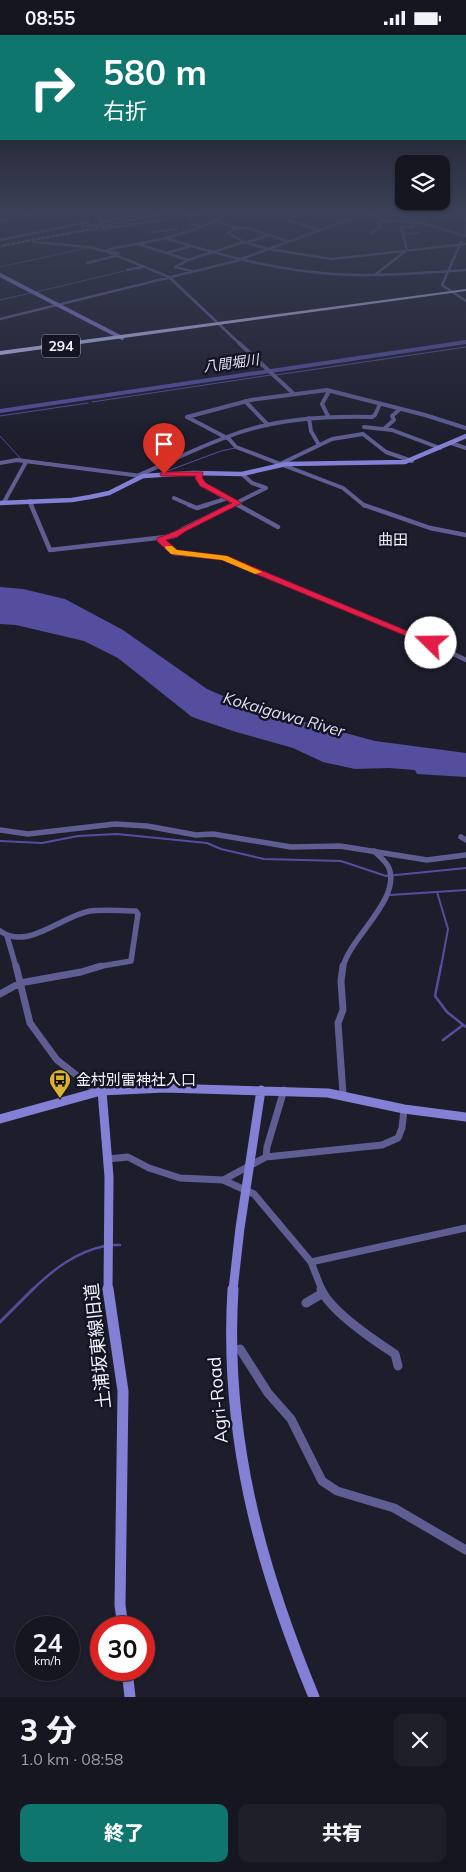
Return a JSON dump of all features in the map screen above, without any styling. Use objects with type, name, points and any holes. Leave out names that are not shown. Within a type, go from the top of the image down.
[{"type":"highway","name":"294","points":[[0,353],[459,292]]},
{"type":"street","points":[[32,292],[121,338]]},
{"type":"street","points":[[0,319],[111,292]]},
{"type":"street","points":[[184,292],[294,394]]},
{"type":"street","points":[[453,292],[466,301]]},
{"type":"street","points":[[327,390],[328,393],[322,404],[328,416]]},
{"type":"street","points":[[466,428],[327,390],[245,401],[187,417],[225,437],[236,447],[342,488],[351,493],[366,507],[430,528],[466,535]]},
{"type":"street","points":[[245,401],[268,425]]},
{"type":"street","points":[[2,502],[72,500],[102,495],[116,490],[140,475],[225,437],[268,425],[328,416],[364,417],[375,415],[380,404]]},
{"type":"street","points":[[385,428],[394,420],[392,416],[400,409]]},
{"type":"street","points":[[363,434],[364,417]]},
{"type":"street","points":[[308,419],[310,431],[319,445]]},
{"type":"street","points":[[364,427],[385,428],[440,448]]},
{"type":"street","points":[[0,463],[12,460],[26,461],[140,475],[200,473],[242,475],[280,464],[332,439],[363,434],[386,452],[412,461]]},
{"type":"street","points":[[280,464],[396,463],[412,461],[466,436]]},
{"type":"street","points":[[451,443],[466,448]]},
{"type":"street","points":[[2,502],[26,461]]},
{"type":"street","points":[[200,473],[198,478],[203,485],[278,527]]},
{"type":"street","points":[[30,501],[50,550],[160,539],[175,536],[183,529],[266,488],[252,483],[242,475]]},
{"type":"street","points":[[174,498],[197,508],[228,498]]},
{"type":"street","points":[[160,539],[174,553],[224,558],[431,643],[466,660]]},
{"type":"street","points":[[0,830],[28,834],[115,824],[147,826],[188,834],[213,834],[291,847],[340,846],[427,859],[466,855]]},
{"type":"street","points":[[343,1095],[338,1023],[342,1017],[344,999],[341,975],[347,953],[387,895],[390,881],[390,871],[384,860],[372,850]]},
{"type":"street","points":[[0,931],[7,935],[23,938],[89,911],[136,911],[138,914],[131,961],[20,983],[0,994]]},
{"type":"street","points":[[7,935],[30,1023],[57,1060],[100,1091]]},
{"type":"street","points":[[0,1119],[100,1091],[165,1088],[261,1090],[343,1095],[404,1109],[466,1117]]},
{"type":"street","name":"Agri-Road","points":[[261,1090],[238,1249],[232,1310],[231,1360],[238,1436],[252,1515],[266,1568],[285,1624],[314,1697]]},
{"type":"street","name":"土浦坂東線旧道","points":[[100,1091],[110,1191],[108,1297],[123,1391],[120,1605],[122,1616]]},
{"type":"street","points":[[266,1157],[266,1147],[284,1091]]},
{"type":"street","points":[[223,1180],[266,1157],[382,1145],[398,1138],[402,1129],[404,1109]]},
{"type":"street","points":[[108,1159],[128,1157],[149,1168],[180,1178],[223,1180],[246,1192],[254,1193],[310,1262],[323,1293],[341,1313],[368,1336],[395,1354],[398,1367]]},
{"type":"street","points":[[310,1262],[466,1228]]},
{"type":"street","points":[[306,1303],[323,1293]]},
{"type":"street","points":[[240,1349],[259,1376],[268,1393],[291,1419],[322,1481],[337,1491],[394,1508],[466,1550]]},
{"type":"street","points":[[128,1681],[130,1697]]},
{"type":"shaded area","points":[[0,587],[23,589],[65,599],[123,630],[207,689],[246,706],[375,741],[466,753],[466,777],[417,774],[415,770],[389,768],[355,769],[323,762],[293,748],[192,717],[118,658],[84,641],[16,625],[0,624]]},
{"type":"waterway","points":[[0,300],[31,293]]},
{"type":"waterway","name":"八間堀川","points":[[0,411],[466,342]]},
{"type":"waterway","points":[[276,375],[466,347]]},
{"type":"waterway","points":[[92,402],[271,375]]},
{"type":"waterway","points":[[0,416],[88,403]]},
{"type":"waterway","points":[[0,436],[21,459]]},
{"type":"waterway","points":[[162,473],[221,451],[235,448]]},
{"type":"waterway","points":[[0,841],[42,843],[78,836],[117,834],[207,843],[221,849],[264,859],[341,861],[386,876],[466,868]]},
{"type":"waterway","points":[[390,895],[466,890]]},
{"type":"waterway","points":[[437,892],[448,929],[441,967]]},
{"type":"waterway","points":[[441,966],[435,996],[447,1012],[466,1027]]},
{"type":"waterway","points":[[443,1040],[463,1025]]},
{"type":"waterway","points":[[112,1245],[120,1245]]},
{"type":"waterway","points":[[32,1290],[74,1257],[105,1246]]},
{"type":"waterway","points":[[0,1322],[32,1290]]},
{"type":"slow traffic","points":[[169,548],[174,553],[224,558],[258,572]]},
{"type":"place","name":"金村別雷神社入口","points":[[60,1099]]},
{"type":"district","name":"曲田","points":[[393,540]]},
{"type":"route","points":[[164,474],[200,473],[198,478],[203,485],[238,503],[183,529],[175,536],[160,539],[174,553],[224,558],[431,643]]},
{"type":"water label","name":"Kokaigawa River","points":[[284,714]]}]
